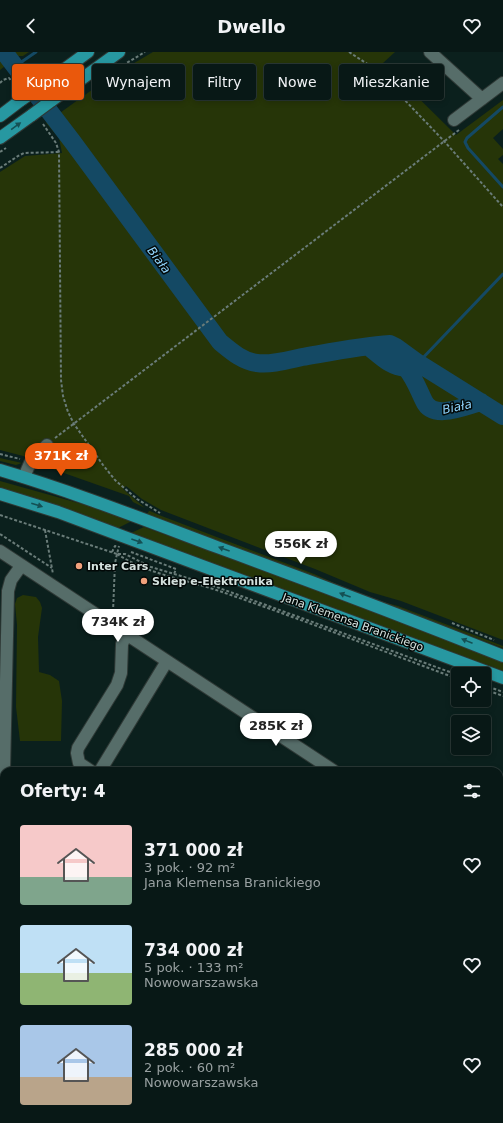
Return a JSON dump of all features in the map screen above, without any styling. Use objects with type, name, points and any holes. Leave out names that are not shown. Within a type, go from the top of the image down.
[{"type":"main road","points":[[0,116],[88,52]]},
{"type":"main road","points":[[0,138],[119,52]]},
{"type":"main road","name":"Jana Klemensa Branickiego","points":[[0,470],[119,510],[418,622],[503,656]]},
{"type":"main road","name":"Jana Klemensa Branickiego","points":[[0,494],[58,512],[503,678]]},
{"type":"street","points":[[430,52],[482,99]]},
{"type":"street","points":[[454,120],[503,83]]},
{"type":"street","points":[[24,477],[30,463],[46,445]]},
{"type":"street","points":[[0,552],[328,767]]},
{"type":"street","points":[[4,767],[8,591],[11,580],[21,566]]},
{"type":"street","points":[[85,767],[79,763],[77,753],[78,748],[117,685],[121,673],[122,644],[126,635]]},
{"type":"street","points":[[102,767],[167,661]]},
{"type":"path","points":[[126,64],[145,52]]},
{"type":"path","points":[[349,52],[375,68],[444,141],[503,207]]},
{"type":"path","points":[[0,83],[9,78],[12,82]]},
{"type":"path","points":[[43,124],[56,142],[59,152],[60,380],[65,404],[74,424],[110,475],[137,499],[160,513]]},
{"type":"path","points":[[46,445],[444,141]]},
{"type":"path","points":[[0,168],[24,153],[59,152]]},
{"type":"path","points":[[0,454],[25,460],[30,463]]},
{"type":"path","points":[[0,515],[16,519]]},
{"type":"path","points":[[45,530],[54,577]]},
{"type":"path","points":[[0,534],[52,568]]},
{"type":"path","points":[[112,552],[115,546],[119,547],[176,569],[173,578]]},
{"type":"path","points":[[117,554],[125,554],[151,567],[211,584],[451,672]]},
{"type":"path","points":[[117,554],[151,570],[173,578],[210,588],[305,621],[451,676]]},
{"type":"path","points":[[113,616],[115,563],[117,554]]},
{"type":"path","points":[[450,622],[497,641]]},
{"type":"path","points":[[491,688],[503,692]]},
{"type":"path","points":[[491,692],[503,696]]},
{"type":"green space","points":[[0,52],[29,52],[23,56],[18,56],[0,70]]},
{"type":"green space","points":[[153,52],[395,52],[383,63],[384,64],[339,64],[339,100],[421,100],[456,135],[503,100],[503,129],[493,138],[503,149],[503,155],[498,159],[503,164],[503,640],[401,601],[370,592],[315,569],[161,510],[142,499],[126,486],[123,489],[145,508],[133,502],[129,496],[44,466],[27,457],[0,450],[0,172],[25,156],[62,153],[59,138],[46,123],[78,100],[84,100],[84,96],[92,90],[92,100],[185,100],[185,64],[133,64]]},
{"type":"green space","points":[[0,458],[22,463],[16,465],[0,461]]},
{"type":"green space","points":[[0,481],[89,506],[132,521],[118,528],[0,489]]},
{"type":"green space","points":[[149,511],[314,574],[361,595],[147,514]]},
{"type":"green space","points":[[144,527],[412,625],[503,662],[503,671],[131,533]]},
{"type":"green space","points":[[23,595],[36,597],[42,608],[38,637],[39,672],[50,675],[59,681],[62,701],[61,741],[20,741],[16,707],[17,625],[15,604],[17,598]]},
{"type":"green space","points":[[376,600],[398,606],[503,646],[503,648]]},
{"type":"waterway","name":"Biała","points":[[4,52],[72,141],[220,342],[233,352],[252,362],[268,363],[346,349],[390,344],[503,416]]},
{"type":"waterway","points":[[18,64],[36,52]]},
{"type":"waterway","points":[[503,107],[467,138],[465,142],[468,148],[503,187]]},
{"type":"waterway","points":[[418,363],[503,274]]},
{"type":"waterway","name":"Biała","points":[[369,347],[390,363],[406,368],[414,380],[424,401],[428,407],[434,410],[442,411],[458,409],[481,402]]},
{"type":"place","name":"Inter Cars","points":[[79,566]]},
{"type":"place","name":"Sklep e-Elektronika","points":[[144,581]]}]
